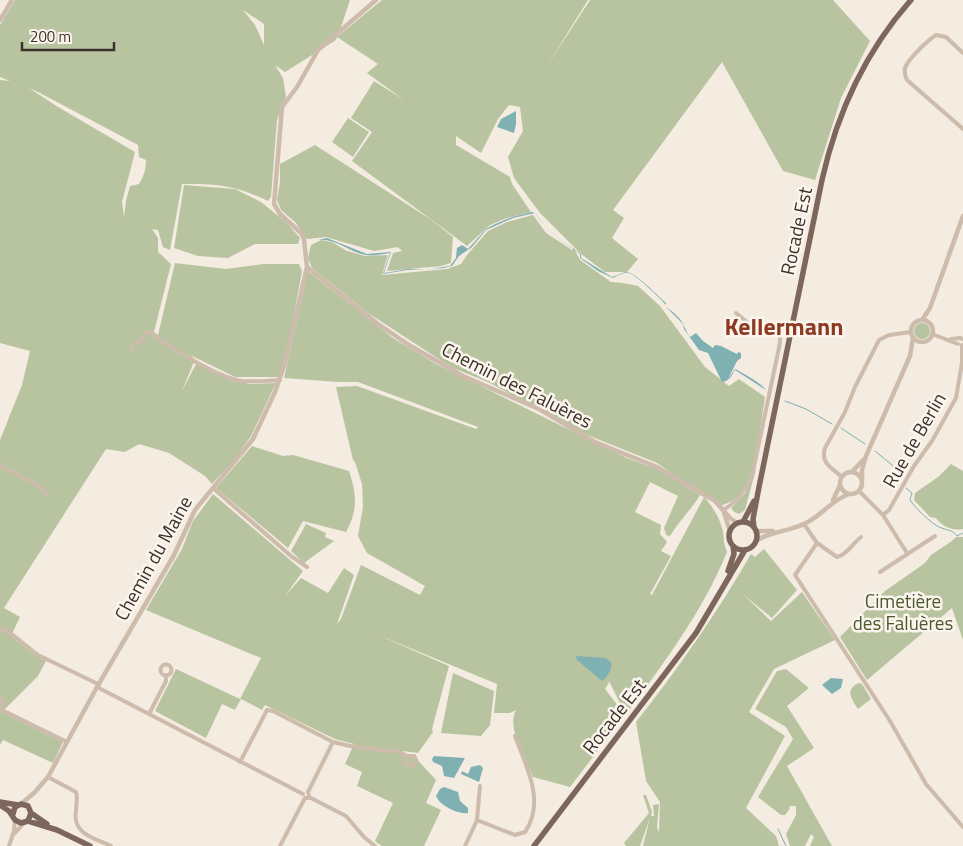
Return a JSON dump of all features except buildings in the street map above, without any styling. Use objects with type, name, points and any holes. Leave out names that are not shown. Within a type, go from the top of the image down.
[{"type":"main road","name":"Rocade Est","points":[[755,529],[753,519],[759,487],[831,143],[846,101],[864,66],[893,22],[911,0]]},
{"type":"main road","name":"Rocade Est","points":[[740,522],[759,487]]},
{"type":"main road","points":[[740,522],[755,529],[757,540],[753,547],[745,550],[733,546],[730,532],[740,522]]},
{"type":"main road","name":"Rocade Est","points":[[715,603],[731,565],[734,554],[733,546]]},
{"type":"main road","name":"Rocade Est","points":[[534,846],[696,633],[745,550]]},
{"type":"main road","points":[[0,803],[20,805],[31,810],[57,830]]},
{"type":"main road","points":[[0,803],[18,822],[26,822],[57,830],[90,846]]},
{"type":"main road","points":[[14,817],[14,810],[20,805]]},
{"type":"main road","points":[[26,822],[31,810]]},
{"type":"street","points":[[0,20],[12,0]]},
{"type":"street","name":"Chemin du Maine","points":[[20,805],[34,793],[48,776],[97,686],[174,555],[195,510],[254,439],[280,380],[307,267],[304,239],[301,233],[280,214],[274,204],[282,107],[297,87],[318,50],[376,0]]},
{"type":"street","points":[[963,53],[946,37],[936,35],[907,64],[905,70],[907,80],[963,129]]},
{"type":"street","points":[[859,491],[866,456],[910,356],[913,338],[911,332],[914,323],[922,320],[930,308],[963,216]]},
{"type":"street","name":"Chemin des Faluères","points":[[307,267],[393,335],[449,369],[526,402],[610,449],[657,467],[714,501],[723,511],[740,522]]},
{"type":"street","points":[[910,356],[932,334],[930,308]]},
{"type":"street","points":[[730,532],[723,511],[735,502],[744,491],[752,476],[780,342],[780,336],[776,330],[754,328],[736,313]]},
{"type":"street","points":[[922,320],[930,324]]},
{"type":"street","points":[[132,349],[135,343],[141,342],[146,333],[150,332],[189,358],[234,379],[253,381],[280,380]]},
{"type":"street","points":[[842,477],[825,463],[823,458],[825,448],[845,412],[855,387],[879,340],[889,335],[911,332]]},
{"type":"street","points":[[932,334],[961,344]]},
{"type":"street","points":[[948,339],[960,339],[963,334]]},
{"type":"street","points":[[913,338],[922,342]]},
{"type":"street","name":"Rue de Berlin","points":[[883,514],[889,510],[956,398],[962,363],[961,344],[957,340],[960,339]]},
{"type":"street","points":[[831,504],[842,477],[859,466],[866,456]]},
{"type":"street","points":[[0,465],[42,487],[43,492],[47,494]]},
{"type":"street","points":[[852,472],[858,475],[862,481]]},
{"type":"street","points":[[840,485],[849,494]]},
{"type":"street","points":[[213,488],[306,567]]},
{"type":"street","points":[[859,491],[883,514],[907,554]]},
{"type":"street","points":[[757,540],[804,524],[818,516],[831,504],[859,491]]},
{"type":"street","points":[[804,524],[816,544],[833,556],[840,556],[862,537]]},
{"type":"street","points":[[755,529],[780,531]]},
{"type":"street","points":[[880,572],[934,536]]},
{"type":"street","points":[[816,544],[795,575],[890,721],[926,784],[963,827]]},
{"type":"street","points":[[0,628],[9,632],[38,655],[346,816],[364,837],[375,846]]},
{"type":"street","points":[[149,714],[166,681],[166,675]]},
{"type":"street","points":[[0,698],[4,703],[0,709],[67,742]]},
{"type":"street","points":[[240,762],[267,710],[273,711],[333,742],[400,752],[407,756]]},
{"type":"street","points":[[477,820],[515,835],[524,832],[529,824],[533,813],[535,795],[515,736]]},
{"type":"street","points":[[280,846],[333,742]]},
{"type":"street","points":[[48,776],[76,792],[75,822],[77,827],[83,833],[111,846]]},
{"type":"street","points":[[465,846],[477,820],[480,786]]},
{"type":"street","name":"Chemin du Maine","points":[[31,810],[34,793]]},
{"type":"street","points":[[9,846],[14,817]]},
{"type":"street","points":[[10,841],[26,822]]},
{"type":"green space","points":[[15,0],[350,0],[338,36],[382,0],[588,0],[547,66],[590,0],[833,0],[870,41],[841,98],[815,180],[783,171],[722,62],[613,210],[624,218],[612,238],[638,259],[627,272],[605,272],[581,254],[540,213],[514,178],[508,157],[523,131],[520,107],[509,105],[498,119],[481,153],[456,136],[456,145],[510,177],[512,184],[531,212],[507,218],[490,225],[467,246],[352,161],[372,132],[351,118],[374,81],[404,100],[367,73],[378,64],[337,37],[336,40],[285,72],[275,65],[283,78],[286,97],[277,120],[271,197],[268,201],[226,186],[182,184],[170,250],[163,247],[158,230],[152,229],[158,238],[158,252],[171,264],[154,332],[158,335],[175,263],[226,269],[264,264],[299,264],[302,271],[286,359],[278,377],[235,377],[190,355],[195,359],[182,391],[196,364],[232,381],[251,384],[276,383],[251,436],[234,460],[212,484],[205,476],[169,453],[139,444],[125,452],[106,449],[4,608],[20,617],[11,636],[35,655],[46,661],[38,676],[2,712],[63,742],[53,763],[3,740],[0,745],[0,440],[22,385],[30,351],[0,343],[0,80],[10,81],[0,77],[0,25]],"holes":[[[243,10],[264,24],[264,45],[255,25]],[[29,88],[138,145],[139,157],[146,160],[145,169],[139,184],[130,186],[124,217],[122,202],[135,152]]]},
{"type":"green space","points":[[348,118],[369,132],[353,157],[332,142]]},
{"type":"green space","points":[[315,145],[430,219],[453,237],[451,263],[441,266],[387,271],[393,253],[402,251],[398,247],[374,251],[326,237],[307,239],[295,222],[281,210],[277,200],[280,164]]},
{"type":"green space","points":[[184,185],[235,189],[261,202],[287,223],[300,238],[298,244],[255,244],[228,258],[198,256],[174,248]]},
{"type":"green space","points":[[533,215],[546,233],[572,250],[574,248],[580,260],[611,282],[638,286],[660,306],[705,367],[729,386],[739,379],[765,397],[751,473],[742,492],[734,499],[719,506],[657,463],[575,430],[490,383],[451,367],[368,313],[312,268],[308,258],[311,245],[321,240],[332,242],[347,251],[365,256],[388,255],[382,275],[447,269],[461,264],[488,231],[507,222]]},
{"type":"green space","points":[[308,271],[393,338],[438,365],[627,458],[659,470],[700,495],[670,536],[666,535],[664,528],[678,496],[650,482],[635,512],[661,525],[660,534],[667,542],[661,551],[671,556],[650,594],[652,595],[704,497],[717,515],[723,531],[727,552],[706,596],[681,636],[626,715],[610,681],[605,689],[625,715],[570,787],[533,777],[515,734],[513,725],[516,710],[510,713],[494,713],[497,684],[376,634],[449,666],[432,729],[433,732],[418,753],[364,746],[414,756],[436,780],[426,803],[441,810],[424,846],[382,846],[375,841],[393,803],[357,786],[362,772],[345,764],[354,744],[335,739],[265,705],[262,710],[241,699],[235,710],[222,704],[206,738],[155,711],[176,669],[240,699],[261,658],[146,610],[182,549],[193,521],[213,494],[303,571],[285,596],[301,578],[328,593],[344,568],[354,575],[337,624],[341,619],[361,565],[420,595],[425,586],[367,553],[358,536],[363,507],[362,484],[353,460],[336,387],[357,386],[476,429],[478,427],[358,382],[284,378]]},
{"type":"green space","points":[[919,323],[925,323],[930,328],[928,337],[919,339],[914,334],[914,328]]},
{"type":"green space","points":[[252,446],[283,456],[293,455],[349,471],[354,488],[355,502],[353,517],[346,532],[303,521],[288,548],[216,488]]},
{"type":"green space","points":[[951,464],[963,471],[963,529],[951,529],[945,526],[936,518],[930,517],[914,500],[915,493],[938,477]]},
{"type":"green space","points":[[756,469],[745,510],[739,514],[734,512],[731,508],[745,493]]},
{"type":"green space","points":[[306,524],[326,533],[325,537],[334,541],[304,563],[291,551]]},
{"type":"green space","name":"Cimetière des Faluères","points":[[956,537],[963,537],[963,640],[952,608],[867,680],[840,637],[885,591],[925,563],[931,555]]},
{"type":"green space","points":[[764,549],[797,590],[772,618],[743,594],[771,621],[802,592],[835,640],[774,669],[749,712],[785,736],[746,808],[776,836],[779,846],[643,846],[650,818],[640,846],[626,846],[624,843],[649,813],[643,795],[646,795],[652,812],[651,816],[654,816],[653,805],[659,804],[657,827],[659,832],[660,802],[646,781],[636,722],[667,682],[725,598],[751,554],[755,557]]},
{"type":"green space","points":[[786,669],[809,688],[787,706],[814,748],[787,766],[832,846],[810,846],[814,837],[811,834],[805,846],[790,846],[786,834],[796,815],[796,806],[790,806],[785,815],[781,815],[758,797],[793,739],[786,727],[755,709],[777,671]]},
{"type":"green space","points":[[453,673],[494,691],[490,725],[481,736],[441,733]]},
{"type":"green space","points":[[862,684],[871,699],[858,709],[852,698],[851,691],[854,685]]},
{"type":"water","points":[[516,111],[514,133],[497,127],[501,119]]},
{"type":"water","points":[[535,213],[513,218],[486,230],[472,247],[459,256],[452,266],[432,269],[450,266],[456,258],[457,248],[462,245],[468,249],[486,229],[493,225],[512,217]]},
{"type":"water","points":[[555,235],[581,254],[581,258],[612,277],[627,272],[631,273],[636,276],[666,305],[632,274],[625,273],[613,278],[598,271],[580,258],[580,254]]},
{"type":"water","points":[[327,238],[367,254],[391,252],[384,273],[408,269],[425,269],[383,274],[390,253],[366,255],[331,241],[317,240]]},
{"type":"water","points":[[666,307],[683,323],[690,337],[696,333],[713,348],[715,345],[721,346],[737,354],[738,352],[741,353],[741,358],[737,361],[728,379],[735,369],[756,381],[766,390],[735,370],[729,379],[722,382],[708,353],[699,350],[684,329],[683,324]]},
{"type":"water","points":[[576,656],[606,658],[611,662],[611,667],[606,678],[602,681],[577,660]]},
{"type":"water","points":[[831,678],[843,679],[841,688],[832,694],[822,685]]},
{"type":"water","points":[[434,756],[465,758],[454,778],[444,776],[442,766],[433,762]]},
{"type":"water","points":[[480,765],[483,768],[479,782],[461,774],[462,771],[468,774],[471,767]]},
{"type":"water","points":[[444,787],[458,792],[460,801],[468,808],[468,813],[455,811],[441,803],[436,796],[440,789]]},
{"type":"waterway","points":[[785,401],[806,409],[832,424]]},
{"type":"waterway","points":[[841,428],[865,444]]},
{"type":"waterway","points":[[875,451],[892,465],[901,476]]},
{"type":"waterway","points":[[906,488],[912,493],[910,500],[912,503],[932,522],[957,536],[963,533]]},
{"type":"waterway","points":[[778,829],[786,846]]},
{"type":"district","name":"Kellermann","points":[[784,327]]}]
